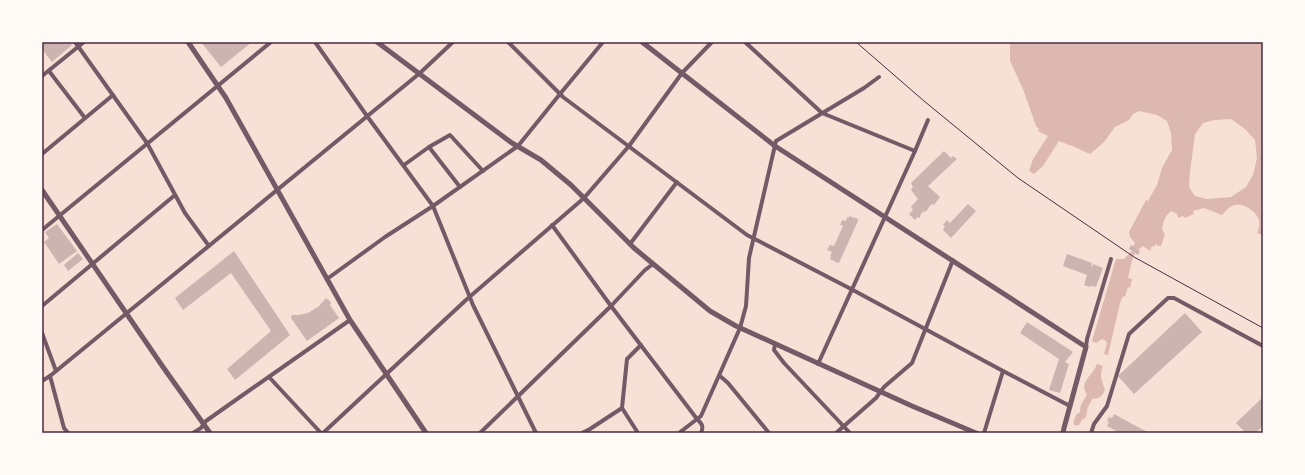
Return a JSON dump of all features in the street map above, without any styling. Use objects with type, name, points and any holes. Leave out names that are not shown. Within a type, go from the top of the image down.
[{"type":"street","points":[[75,42],[147,143],[185,213],[209,246]]},
{"type":"street","points":[[42,76],[84,42]]},
{"type":"street","points":[[188,42],[218,85],[248,136],[350,320],[426,433]]},
{"type":"street","points":[[42,230],[271,42]]},
{"type":"street","points":[[315,42],[433,206],[470,297],[519,395],[536,433]]},
{"type":"street","points":[[377,42],[518,146],[541,160],[562,177],[630,244],[714,313],[740,328],[818,364],[976,433]]},
{"type":"street","points":[[42,381],[124,316],[420,74],[453,42]]},
{"type":"street","points":[[508,42],[560,94],[747,235],[1070,406]]},
{"type":"street","points":[[327,279],[385,237],[433,206],[518,146],[604,42]]},
{"type":"street","points":[[642,42],[775,146],[1086,346]]},
{"type":"street","points":[[269,377],[322,433],[470,297],[584,198],[629,146],[682,73],[712,42]]},
{"type":"street","points":[[744,42],[822,113],[915,150]]},
{"type":"street","points":[[49,70],[85,118]]},
{"type":"street","points":[[679,433],[701,416],[740,328],[746,306],[748,258],[776,141],[864,88],[879,77]]},
{"type":"street","points":[[42,154],[113,95]]},
{"type":"street","points":[[818,364],[928,120]]},
{"type":"street","points":[[404,165],[429,147],[450,135],[483,171]]},
{"type":"street","points":[[429,147],[460,187]]},
{"type":"street","points":[[630,244],[677,182]]},
{"type":"street","points":[[42,190],[92,264],[124,316],[210,433]]},
{"type":"street","points":[[42,306],[175,195]]},
{"type":"street","points":[[552,225],[611,306],[702,424],[703,427],[701,433]]},
{"type":"street","points":[[1063,433],[1087,339],[1111,259]]},
{"type":"street","points":[[836,433],[876,398],[884,387],[912,363],[953,260]]},
{"type":"street","points":[[480,433],[611,306],[645,270],[653,264]]},
{"type":"street","points":[[1091,433],[1094,424],[1107,406],[1129,334],[1168,298],[1174,298],[1263,346]]},
{"type":"street","points":[[193,433],[203,424],[350,320]]},
{"type":"street","points":[[42,333],[56,371]]},
{"type":"street","points":[[775,344],[774,350],[784,363],[850,433]]},
{"type":"street","points":[[638,433],[622,408],[627,360],[641,345]]},
{"type":"street","points":[[984,433],[1003,371]]},
{"type":"street","points":[[50,376],[64,428],[68,433]]},
{"type":"street","points":[[720,376],[728,383],[769,433]]},
{"type":"street","points":[[582,433],[622,408]]},
{"type":"path","points":[[856,42],[1008,171],[1134,257],[1263,328]]},
{"type":"shaded area","points":[[1010,42],[1263,42],[1263,235],[1257,233],[1259,222],[1255,214],[1246,206],[1235,205],[1229,208],[1222,215],[1204,208],[1193,211],[1194,214],[1185,218],[1183,216],[1178,218],[1177,214],[1171,211],[1167,215],[1164,222],[1162,230],[1165,234],[1161,246],[1156,244],[1154,247],[1152,246],[1150,251],[1143,246],[1138,250],[1133,247],[1135,243],[1130,237],[1129,232],[1146,200],[1148,201],[1157,185],[1162,168],[1172,150],[1171,133],[1167,121],[1157,115],[1139,111],[1133,114],[1129,120],[1115,127],[1104,142],[1090,154],[1059,141],[1043,166],[1034,174],[1029,171],[1033,159],[1048,136],[1038,131],[1039,129],[1036,126],[1023,89],[1010,61]],"holes":[[[1231,119],[1245,129],[1255,140],[1257,158],[1253,175],[1246,187],[1231,197],[1207,199],[1195,196],[1189,187],[1190,172],[1195,134],[1203,123],[1215,120]]]},
{"type":"shaded area","points":[[1132,251],[1135,253],[1128,278],[1132,279],[1130,288],[1128,287],[1125,297],[1123,296],[1120,303],[1108,355],[1104,354],[1107,343],[1105,340],[1102,339],[1096,343],[1092,341],[1116,259],[1124,259]]},
{"type":"shaded area","points":[[1097,364],[1103,366],[1101,376],[1105,390],[1098,398],[1092,399],[1089,398],[1084,388],[1086,380]]},
{"type":"building","points":[[42,42],[69,42],[72,45],[52,62],[42,49]]},
{"type":"building","points":[[201,42],[252,42],[221,67]]},
{"type":"building","points":[[944,151],[951,158],[953,156],[957,159],[928,186],[940,197],[934,205],[932,204],[920,215],[921,216],[919,218],[917,217],[915,220],[909,214],[913,210],[911,207],[918,199],[911,190],[913,187],[911,183]]},
{"type":"building","points":[[968,204],[976,211],[951,238],[943,230],[945,227],[943,225],[947,220],[950,223]]},
{"type":"building","points":[[849,216],[858,219],[858,221],[838,263],[830,259],[832,252],[827,250],[830,245],[834,246],[843,226],[840,225],[842,220],[846,221],[847,217],[849,218]]},
{"type":"building","points":[[57,224],[77,251],[59,264],[44,242],[49,238],[45,232]]},
{"type":"building","points":[[1131,245],[1140,251],[1138,255],[1129,249]]},
{"type":"building","points":[[234,251],[290,335],[235,380],[227,369],[271,331],[231,273],[183,310],[175,298]]},
{"type":"building","points":[[78,253],[83,259],[68,271],[64,265]]},
{"type":"building","points":[[1067,254],[1092,263],[1092,267],[1093,264],[1103,268],[1096,287],[1084,285],[1087,275],[1063,266]]},
{"type":"building","points":[[326,298],[331,302],[330,305],[339,318],[307,341],[291,318],[292,315],[308,313],[319,306]]},
{"type":"building","points":[[1185,313],[1202,332],[1134,394],[1118,376]]},
{"type":"building","points":[[1027,322],[1073,352],[1065,362],[1069,364],[1060,393],[1049,390],[1059,359],[1020,333]]},
{"type":"building","points":[[1263,397],[1263,426],[1255,433],[1246,433],[1236,423]]},
{"type":"building","points":[[1114,414],[1149,433],[1120,433],[1107,426],[1109,417],[1112,418]]},
{"type":"waterway","points":[[1077,422],[1079,417],[1083,415],[1084,407],[1089,398]]}]
